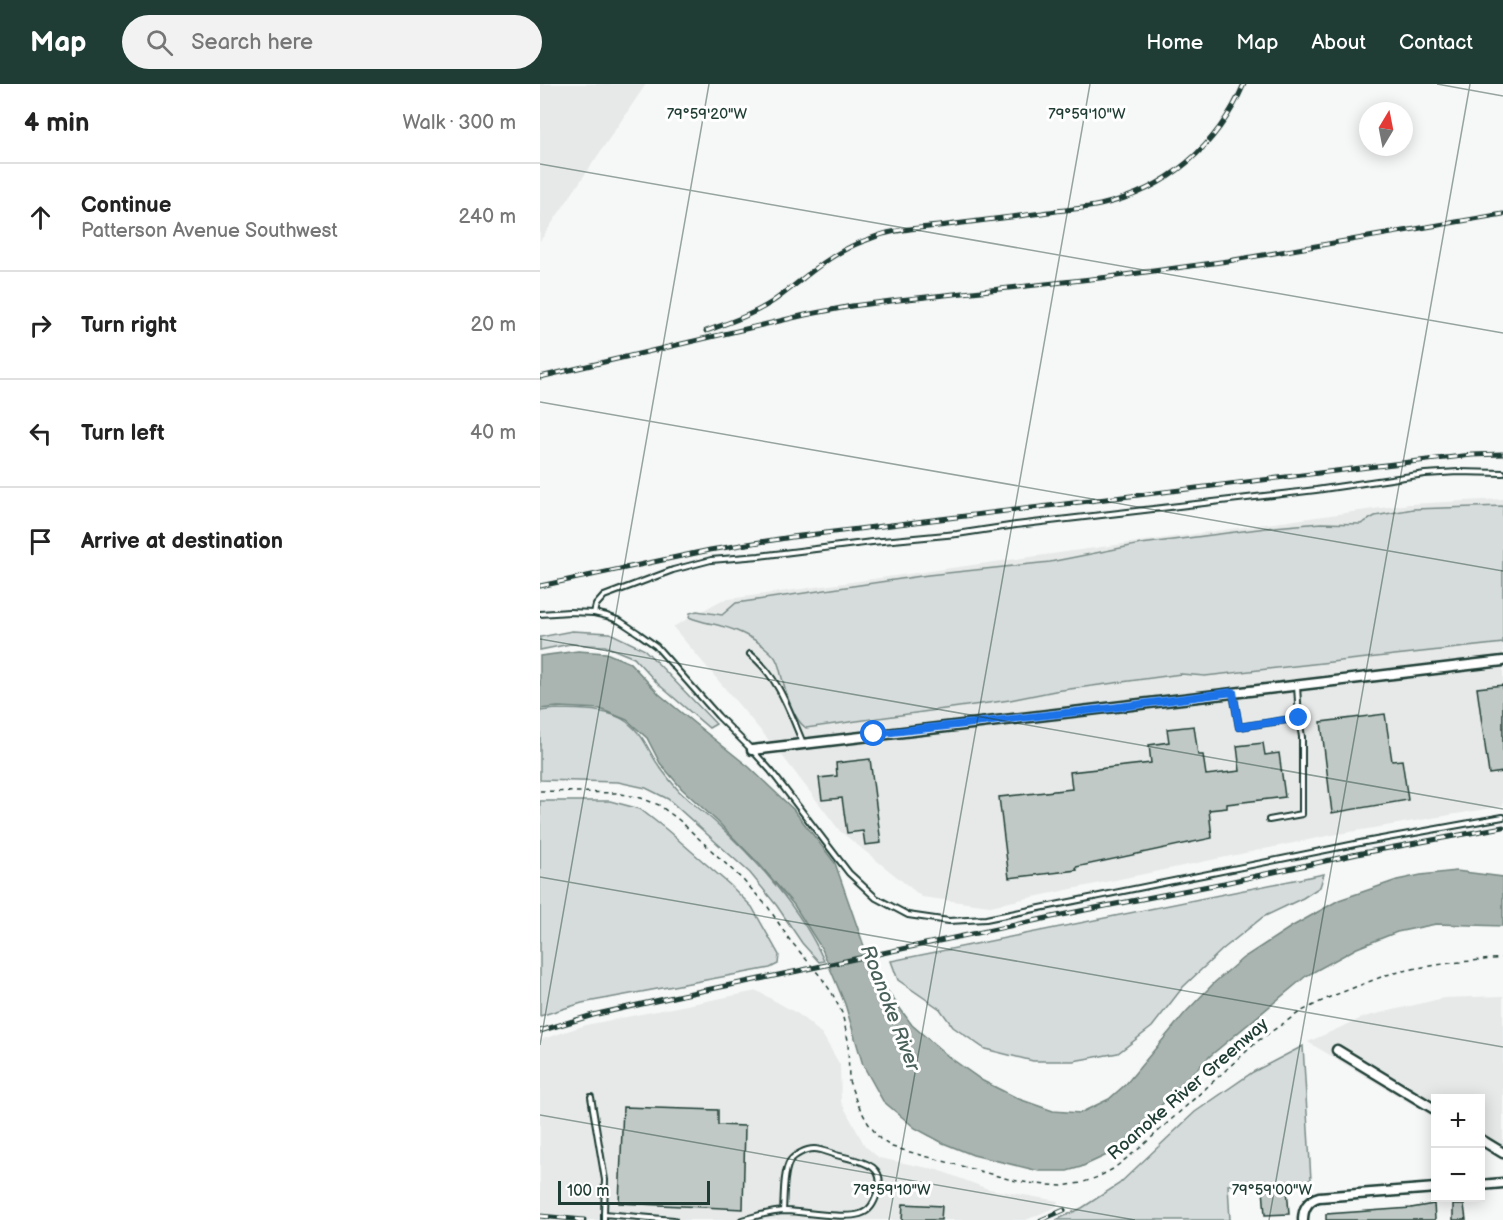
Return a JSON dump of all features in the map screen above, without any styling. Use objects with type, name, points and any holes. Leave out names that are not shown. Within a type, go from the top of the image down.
[{"type":"street","points":[[752,750],[1503,661]]},
{"type":"street","points":[[1337,1050],[1431,1107]]},
{"type":"street","points":[[1485,1142],[1503,1153]]},
{"type":"street","points":[[1485,1185],[1503,1183]]},
{"type":"street","points":[[1303,1220],[1309,1202],[1319,1197],[1431,1188]]},
{"type":"lane","points":[[594,613],[596,605],[604,597],[673,570],[711,560],[957,534],[1316,490],[1425,474],[1503,473]]},
{"type":"lane","points":[[540,614],[594,613],[620,621],[656,646],[771,771],[849,873],[876,898],[908,915],[949,921],[986,919],[1365,842],[1503,817]]},
{"type":"lane","points":[[750,654],[766,668],[775,681],[803,743]]},
{"type":"lane","points":[[1269,820],[1302,814],[1302,736],[1297,685]]},
{"type":"lane","points":[[1233,692],[1239,727],[1299,718]]},
{"type":"lane","points":[[591,1097],[605,1180],[604,1217],[674,1220]]},
{"type":"lane","points":[[742,1220],[783,1211],[859,1215],[868,1210],[875,1201],[880,1188],[880,1177],[868,1163],[814,1149],[798,1154],[790,1161],[786,1173],[783,1211]]},
{"type":"path","name":"Roanoke River Greenway","points":[[540,791],[616,793],[641,798],[659,805],[679,820],[756,893],[832,993],[842,1013],[848,1040],[849,1081],[857,1103],[880,1139],[892,1147],[1012,1180],[1062,1186],[1081,1183],[1113,1169],[1141,1147],[1259,1040],[1300,1012],[1330,997],[1386,975],[1417,968],[1503,958]]},
{"type":"shaded area","points":[[540,84],[646,84],[540,241]]},
{"type":"shaded area","points":[[1503,499],[1503,806],[1332,835],[990,906],[922,897],[840,831],[784,758],[673,627],[722,600],[1410,504]]},
{"type":"shaded area","points":[[1503,506],[1503,643],[1205,676],[1181,674],[806,728],[794,712],[776,658],[769,651],[757,641],[735,630],[689,617],[690,613],[697,611],[722,615],[736,603],[928,575],[1050,562],[1141,544],[1274,527],[1321,523],[1361,524],[1375,516],[1413,509]]},
{"type":"shaded area","points":[[572,631],[610,633],[645,650],[716,724],[709,728],[658,684],[634,658],[605,646],[570,644],[540,650],[540,637]]},
{"type":"shaded area","points":[[556,709],[611,714],[620,717],[633,727],[679,791],[730,836],[776,886],[803,923],[824,961],[819,962],[802,943],[777,906],[750,873],[668,799],[646,788],[618,782],[540,780],[540,711]]},
{"type":"shaded area","points":[[540,801],[610,801],[640,809],[730,885],[752,907],[779,955],[778,964],[770,968],[582,1003],[540,1016]]},
{"type":"shaded area","points":[[1324,874],[1320,887],[1303,898],[1263,917],[1223,949],[1183,987],[1152,1027],[1118,1053],[1073,1061],[1033,1061],[985,1049],[953,1027],[940,1009],[898,980],[891,961]]},
{"type":"shaded area","points":[[757,991],[798,1014],[822,1034],[840,1065],[841,1102],[865,1146],[879,1158],[938,1170],[988,1189],[1058,1201],[1056,1207],[1026,1220],[540,1220],[540,1040],[586,1025]]},
{"type":"shaded area","points":[[1503,996],[1503,1158],[1485,1147],[1485,1094],[1431,1094],[1431,1116],[1308,1042],[1364,1017],[1444,998]]},
{"type":"shaded area","points":[[1303,1046],[1311,1180],[1228,1185],[1230,1220],[1056,1220],[1082,1208],[1119,1184],[1195,1112],[1253,1072]]},
{"type":"water","name":"Roanoke River","points":[[578,651],[606,653],[630,663],[659,694],[749,767],[793,809],[835,863],[865,949],[886,989],[912,1025],[949,1057],[983,1081],[1019,1099],[1053,1111],[1080,1113],[1109,1099],[1126,1084],[1185,1013],[1215,982],[1243,958],[1339,900],[1397,880],[1421,875],[1456,871],[1503,877],[1503,926],[1436,924],[1397,932],[1357,948],[1306,976],[1210,1056],[1122,1145],[1081,1167],[1067,1171],[1039,1171],[973,1155],[915,1128],[883,1101],[863,1065],[845,1004],[822,949],[794,905],[760,865],[682,789],[660,763],[647,738],[627,720],[600,709],[558,707],[540,709],[540,656]]},
{"type":"building","points":[[1503,685],[1503,772],[1489,774],[1477,688]]},
{"type":"building","points":[[1385,714],[1392,761],[1402,760],[1408,800],[1332,813],[1321,722]]},
{"type":"building","points":[[1194,726],[1198,755],[1203,755],[1206,775],[1240,771],[1237,746],[1263,743],[1265,755],[1279,753],[1285,797],[1227,804],[1227,808],[1209,810],[1212,838],[1076,867],[1077,870],[1009,878],[999,797],[1072,789],[1070,772],[1151,763],[1149,745],[1169,742],[1167,729]]},
{"type":"building","points":[[870,759],[881,843],[865,845],[863,831],[847,833],[842,798],[822,800],[819,778],[837,776],[836,763]]},
{"type":"building","points":[[623,1107],[718,1110],[718,1125],[745,1126],[743,1209],[619,1203]]},
{"type":"building","points":[[1287,1187],[1289,1214],[1265,1215],[1263,1189]]},
{"type":"building","points":[[903,1204],[942,1206],[941,1220],[902,1220]]},
{"type":"building","points":[[1434,1204],[1434,1220],[1326,1220],[1326,1214],[1411,1208]]},
{"type":"building","points":[[1453,1205],[1464,1205],[1466,1220],[1453,1220]]},
{"type":"railway","points":[[706,331],[764,307],[839,253],[880,235],[1100,205],[1147,189],[1168,177],[1204,146],[1233,107],[1244,84]]},
{"type":"railway","points":[[540,377],[852,306],[1228,261],[1503,214]]},
{"type":"railway","points":[[540,586],[710,550],[792,537],[1410,462],[1503,454]]},
{"type":"railway","points":[[540,1031],[593,1015],[682,995],[1362,853],[1503,827]]},
{"type":"railway","points":[[1041,1220],[1064,1210]]},
{"type":"railway","points":[[540,1216],[584,1220]]},
{"type":"route","points":[[874,734],[1233,692],[1239,727],[1299,718]]}]
